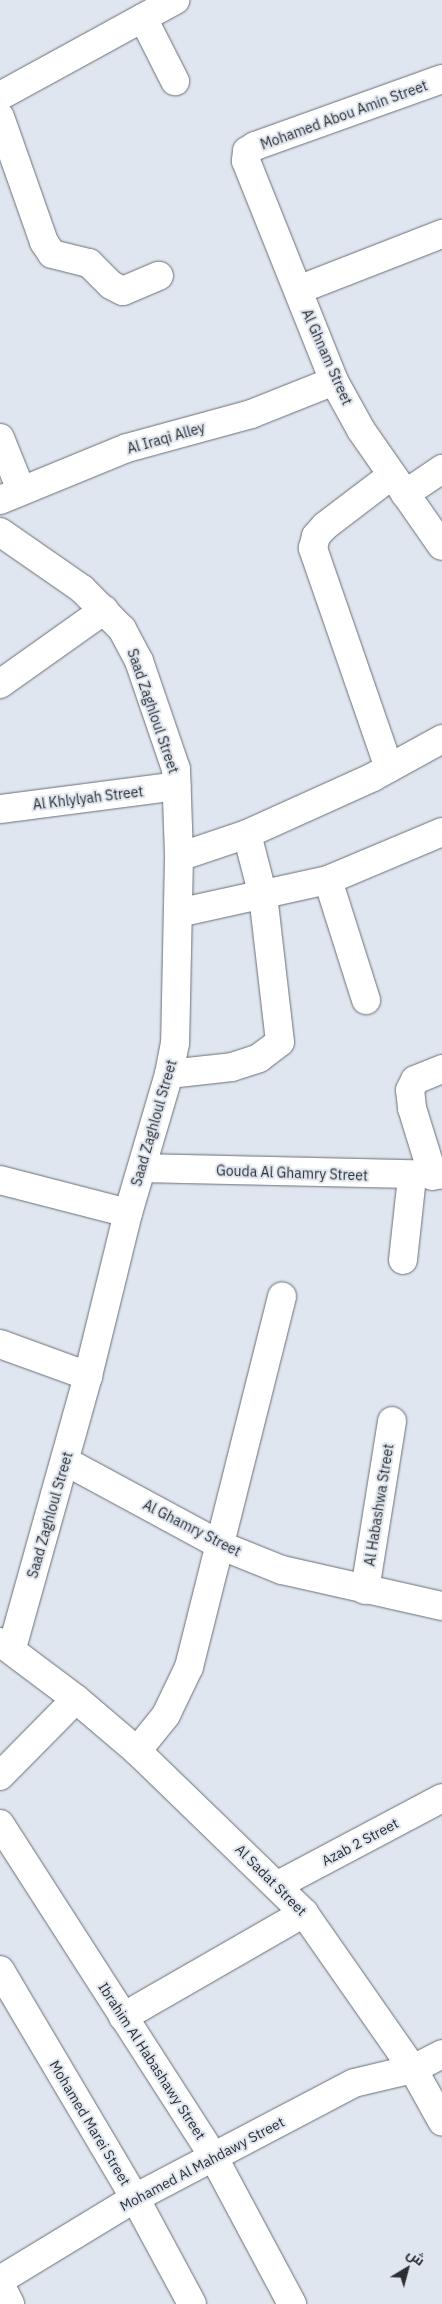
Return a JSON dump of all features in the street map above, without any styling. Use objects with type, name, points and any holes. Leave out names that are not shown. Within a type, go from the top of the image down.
[{"type":"street","points":[[0,96],[175,0]]},
{"type":"street","points":[[143,18],[174,81]]},
{"type":"street","name":"Mohamed Abou Amin Street","points":[[247,151],[442,80]]},
{"type":"street","points":[[0,117],[44,242],[52,254],[89,263],[111,285],[123,291],[159,276]]},
{"type":"street","name":"Al Ghnam Street","points":[[247,151],[246,161],[334,381],[361,430],[442,546]]},
{"type":"street","points":[[298,290],[442,234]]},
{"type":"street","name":"Al Iraqi Alley","points":[[11,495],[127,448],[251,414],[334,381]]},
{"type":"street","points":[[0,438],[11,495]]},
{"type":"street","points":[[389,768],[313,548],[316,536],[325,526],[398,484],[442,469]]},
{"type":"street","name":"Saad Zaghloul Street","points":[[0,532],[75,584],[122,629],[139,661],[176,769],[179,857],[175,1043],[170,1074],[128,1213],[65,1461],[6,1646]]},
{"type":"street","points":[[0,684],[104,610]]},
{"type":"street","points":[[179,857],[247,834],[389,768],[442,739]]},
{"type":"street","name":"Al Khlylyah Street","points":[[0,809],[177,786]]},
{"type":"street","points":[[178,913],[263,896],[328,880],[442,832]]},
{"type":"street","points":[[170,1074],[232,1067],[259,1058],[280,1042],[263,896],[247,834]]},
{"type":"street","points":[[328,880],[366,1000]]},
{"type":"street","points":[[403,1260],[429,1176],[412,1108],[410,1090],[415,1080],[442,1069]]},
{"type":"street","name":"Gouda Al Ghamry Street","points":[[142,1168],[429,1176]]},
{"type":"street","points":[[0,1180],[128,1213]]},
{"type":"street","points":[[137,1751],[166,1714],[189,1667],[222,1546],[282,1296]]},
{"type":"street","points":[[0,1344],[88,1376]]},
{"type":"street","name":"Al Habashwa Street","points":[[366,1590],[392,1421]]},
{"type":"street","name":"Al Ghamry Street","points":[[65,1461],[222,1546],[282,1570],[442,1606]]},
{"type":"street","name":"Al Sadat Street","points":[[6,1646],[76,1699],[137,1751],[278,1885],[304,1913],[413,2069],[442,2121]]},
{"type":"street","points":[[0,1776],[76,1699]]},
{"type":"street","name":"Azab 2 Street","points":[[278,1885],[442,1798]]},
{"type":"street","name":"Ibrahim Al Habashawy Street","points":[[0,1824],[213,2156],[292,2304]]},
{"type":"street","points":[[123,2017],[304,1913]]},
{"type":"street","name":"Mohamed Marei Street","points":[[0,1970],[135,2198],[192,2304]]},
{"type":"street","name":"Mohamed Al Mahdawy Street","points":[[0,2280],[135,2198],[354,2083],[413,2069],[442,2054]]},
{"type":"street","points":[[0,2284],[10,2304]]}]
